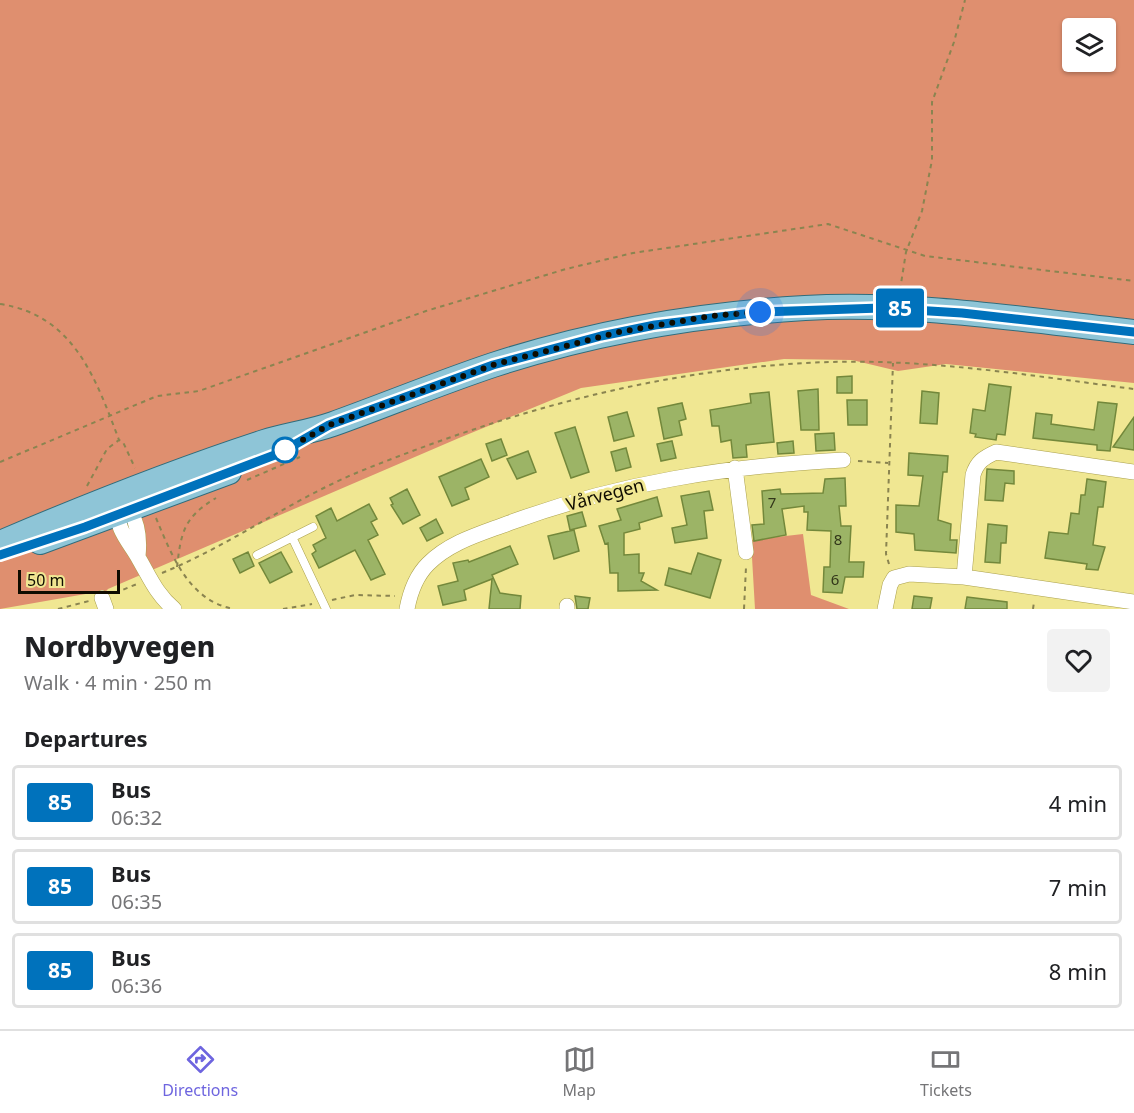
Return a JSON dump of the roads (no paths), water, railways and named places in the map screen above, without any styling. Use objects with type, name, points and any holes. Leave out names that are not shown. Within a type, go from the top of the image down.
[{"type":"main road","points":[[0,555],[121,507],[267,441],[329,425],[493,365],[612,333],[678,321],[808,308],[897,308],[1134,332]]},
{"type":"main road","points":[[0,543],[121,507]]},
{"type":"street","points":[[964,577],[972,475],[976,465],[983,458],[996,453],[1134,472]]},
{"type":"street","name":"Vårvegen","points":[[408,603],[426,566],[445,550],[469,538],[584,498],[669,478],[735,468],[843,460]]},
{"type":"street","points":[[735,468],[746,552]]},
{"type":"street","points":[[121,507],[124,537],[138,556],[149,579],[174,609]]},
{"type":"street","points":[[885,609],[890,585],[894,578],[909,574],[964,577],[1134,602]]},
{"type":"lane","points":[[257,555],[313,526]]},
{"type":"lane","points":[[292,537],[325,605]]}]
